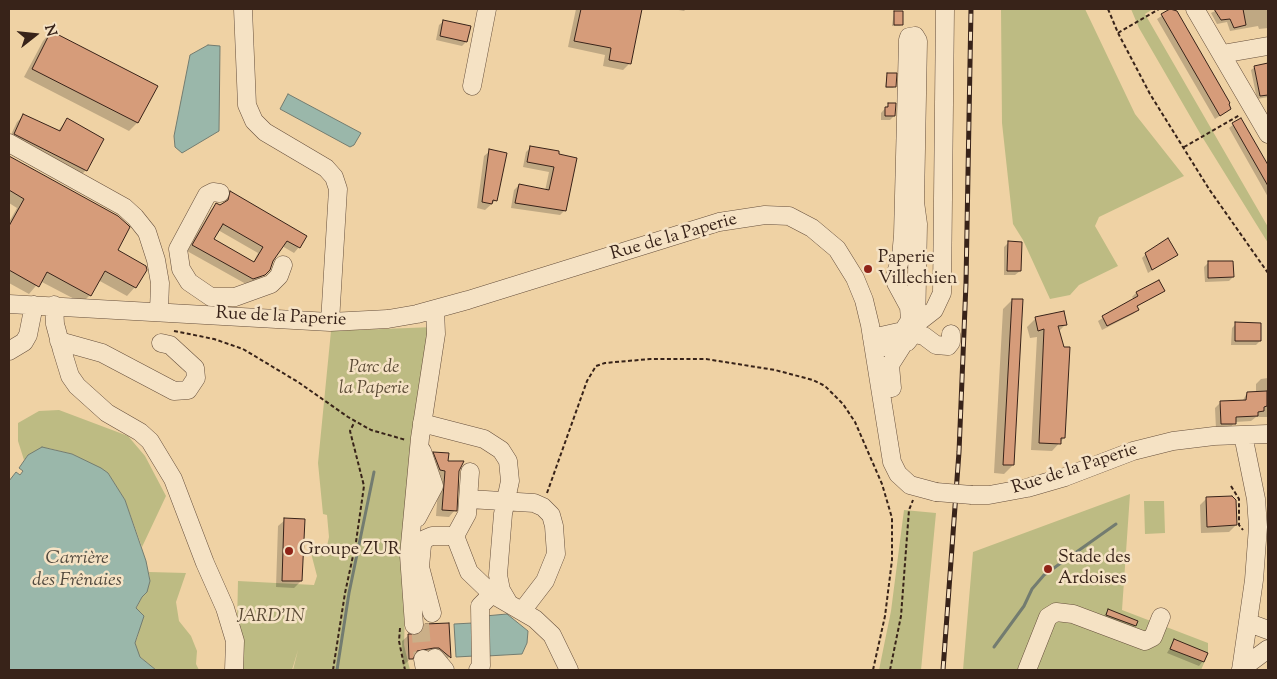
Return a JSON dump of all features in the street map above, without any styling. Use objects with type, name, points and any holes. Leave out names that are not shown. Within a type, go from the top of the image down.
[{"type":"street","points":[[244,9],[247,105],[254,121],[265,132],[326,168],[334,177],[338,189],[330,322]]},
{"type":"street","points":[[472,86],[487,9]]},
{"type":"street","points":[[890,456],[892,410],[890,365],[912,334],[938,306],[943,286],[945,9]]},
{"type":"street","points":[[1195,9],[1268,134]]},
{"type":"street","points":[[873,344],[904,331],[910,320],[910,307],[896,283],[895,276],[901,257],[903,235],[908,40],[913,36],[918,38],[915,202],[918,224],[912,334]]},
{"type":"street","points":[[1222,54],[1268,46]]},
{"type":"street","points":[[9,143],[124,207],[135,217],[146,232],[156,260],[160,283],[159,311]]},
{"type":"street","points":[[220,194],[213,192],[207,195],[178,249],[179,263],[184,276],[207,295],[214,306],[267,286],[279,276],[283,265]]},
{"type":"street","name":"Rue de la Paperie","points":[[9,304],[159,311],[214,306],[330,322],[388,319],[435,309],[719,222],[782,215],[794,217],[812,228],[843,257],[861,289],[873,344],[890,456],[898,474],[910,486],[936,492],[990,494],[1027,488],[1153,446],[1194,438],[1245,442],[1268,434]]},
{"type":"street","points":[[9,351],[24,342],[28,335],[34,305]]},
{"type":"street","points":[[54,305],[55,324],[70,376],[85,396],[106,413],[140,432],[150,441],[165,463],[225,608],[235,640],[234,670]]},
{"type":"street","points":[[416,622],[408,570],[423,494],[415,443],[422,423],[436,334],[435,309]]},
{"type":"street","points":[[873,344],[912,334],[924,336],[936,345],[945,346],[950,344],[951,334]]},
{"type":"street","points":[[59,341],[102,353],[174,391],[188,390],[196,378],[195,368],[170,345],[161,343]]},
{"type":"street","points":[[422,423],[484,439],[501,450],[508,461],[510,474],[498,575],[501,590],[515,606]]},
{"type":"street","points":[[1238,468],[1245,442]]},
{"type":"street","points":[[1241,669],[1258,527],[1256,499],[1245,442]]},
{"type":"street","points":[[470,472],[467,514],[455,536],[469,572],[492,594],[535,619],[552,636],[569,670]]},
{"type":"street","points":[[469,499],[534,503],[543,507],[553,520],[556,554],[545,581],[515,606]]},
{"type":"street","points":[[416,622],[422,545],[425,539],[432,536],[455,536]]},
{"type":"street","points":[[478,670],[481,666],[480,606],[492,594]]},
{"type":"street","points":[[1027,670],[1048,617],[1056,612],[1073,614],[1145,641],[1153,637],[1161,617]]},
{"type":"street","points":[[1248,623],[1268,630]]},
{"type":"street","points":[[1241,669],[1268,649]]},
{"type":"path","points":[[1108,9],[1118,34],[1150,94],[1183,147],[1268,273]]},
{"type":"path","points":[[1118,34],[1159,9]]},
{"type":"path","points":[[1183,147],[1253,108]]},
{"type":"path","points":[[179,331],[214,339],[243,349],[298,382],[354,421],[371,430],[415,443]]},
{"type":"path","points":[[543,507],[550,481],[587,381],[596,366],[605,363],[650,359],[706,359],[775,370],[813,380],[825,386],[844,404],[855,422],[882,484],[892,518],[892,560],[885,616],[873,670]]},
{"type":"path","points":[[333,670],[364,486],[350,431],[354,421]]},
{"type":"path","points":[[890,670],[901,616],[909,510],[914,496]]},
{"type":"path","points":[[416,622],[399,641],[424,665]]},
{"type":"green space","points":[[1001,9],[1085,9],[1135,114],[1184,176],[1099,217],[1095,226],[1118,266],[1079,285],[1070,295],[1050,299],[1023,240],[1013,224],[1002,123]]},
{"type":"green space","points":[[1131,9],[1153,9],[1145,14],[1268,227],[1268,243],[1201,135],[1139,28]]},
{"type":"green space","name":"Parc de la Paperie","points":[[434,327],[405,612],[404,645],[410,670],[293,670],[298,650],[292,670],[240,670],[237,625],[238,581],[314,585],[317,576],[311,553],[327,546],[329,537],[327,515],[323,514],[318,463],[331,331]]},
{"type":"green space","points":[[59,410],[128,436],[145,456],[166,496],[142,547],[125,500],[108,473],[72,454],[48,448],[28,455],[24,460],[18,441],[18,423],[39,411]]},
{"type":"green space","name":"Stade des Ardoises","points":[[1130,494],[1122,610],[1208,643],[1208,654],[1201,670],[963,670],[973,552]]},
{"type":"green space","points":[[1144,501],[1164,501],[1165,533],[1145,534]]},
{"type":"green space","points":[[904,510],[936,513],[921,670],[879,670],[891,611]]},
{"type":"green space","points":[[149,572],[186,573],[176,602],[179,621],[191,636],[197,651],[196,664],[199,670],[156,670],[138,655],[135,643],[138,636],[141,613],[136,609],[150,581]]},
{"type":"water","points":[[208,45],[220,46],[219,131],[182,153],[175,147],[174,136],[190,55]]},
{"type":"water","points":[[288,94],[361,133],[354,145],[350,147],[280,109]]},
{"type":"water","name":"Carrière des Frênaies","points":[[42,447],[72,454],[101,468],[108,473],[125,500],[146,561],[150,581],[147,592],[136,608],[144,616],[135,643],[140,657],[156,670],[9,670],[9,481],[16,472],[20,475],[23,471],[19,468],[28,455]]},
{"type":"water","points":[[507,614],[528,631],[527,643],[522,654],[487,656],[485,616]]},
{"type":"water","points":[[473,623],[474,656],[456,657],[454,624]]},
{"type":"building","points":[[581,9],[642,9],[631,64],[609,60],[611,48],[574,41]]},
{"type":"building","points":[[1170,9],[1177,11],[1230,103],[1231,109],[1220,116],[1161,14]]},
{"type":"building","points":[[1214,9],[1243,9],[1246,25],[1234,28],[1230,19],[1221,20]]},
{"type":"building","points":[[894,11],[903,11],[903,25],[894,25]]},
{"type":"building","points":[[443,20],[471,26],[467,42],[440,36]]},
{"type":"building","points":[[51,31],[158,86],[138,123],[32,69]]},
{"type":"building","points":[[1268,63],[1268,95],[1260,96],[1254,66]]},
{"type":"building","points":[[887,73],[897,73],[896,87],[886,87]]},
{"type":"building","points":[[888,103],[896,103],[895,116],[885,116],[885,107],[888,107]]},
{"type":"building","points":[[23,114],[60,131],[67,118],[104,139],[87,171],[14,134]]},
{"type":"building","points":[[1241,118],[1268,165],[1268,186],[1232,123]]},
{"type":"building","points":[[530,146],[559,151],[559,154],[577,158],[566,211],[515,203],[519,184],[549,190],[554,167],[527,162]]},
{"type":"building","points":[[489,149],[507,153],[497,201],[493,200],[492,204],[482,202]]},
{"type":"building","points":[[9,156],[118,216],[130,227],[118,250],[146,266],[147,270],[136,288],[105,271],[91,296],[47,272],[39,287],[9,270],[9,226],[24,199],[9,190]]},
{"type":"building","points":[[230,191],[307,236],[300,248],[287,241],[273,261],[270,270],[265,275],[253,279],[192,245],[216,203],[220,205],[228,200]],"holes":[[[223,224],[263,247],[254,262],[214,239]]]},
{"type":"building","points":[[1168,238],[1178,255],[1152,270],[1145,253]]},
{"type":"building","points":[[1008,241],[1022,242],[1021,271],[1007,271]]},
{"type":"building","points":[[1208,261],[1233,261],[1234,277],[1208,278]]},
{"type":"building","points":[[1159,280],[1165,291],[1137,306],[1139,310],[1107,326],[1102,316],[1138,296],[1136,292]]},
{"type":"building","points":[[1012,299],[1023,299],[1014,465],[1003,465]]},
{"type":"building","points":[[1064,311],[1067,325],[1058,326],[1064,347],[1070,347],[1065,438],[1061,438],[1061,444],[1039,443],[1044,329],[1038,331],[1035,317]]},
{"type":"building","points":[[1235,322],[1261,323],[1261,341],[1235,341]]},
{"type":"building","points":[[1267,391],[1267,406],[1264,407],[1264,411],[1258,412],[1258,416],[1236,417],[1236,424],[1221,424],[1220,401],[1246,400],[1247,392]]},
{"type":"building","points":[[433,452],[449,453],[448,461],[464,461],[459,471],[457,511],[442,510],[445,471],[440,470]]},
{"type":"building","points":[[1232,496],[1236,500],[1237,525],[1207,527],[1206,497]]},
{"type":"building","points":[[284,518],[305,519],[302,581],[282,581]]},
{"type":"building","points":[[1108,609],[1138,621],[1136,626],[1106,615]]},
{"type":"building","points":[[449,623],[451,658],[439,648],[434,648],[417,651],[413,659],[409,659],[408,634],[420,634],[425,624]]},
{"type":"building","points":[[1174,639],[1208,653],[1204,662],[1170,649]]},
{"type":"waterway","points":[[337,670],[349,593],[374,472]]},
{"type":"waterway","points":[[994,647],[1024,606],[1032,589],[1044,575],[1116,524]]},
{"type":"tunnel","points":[[420,624],[423,659]]},
{"type":"railway","points":[[943,670],[959,452],[966,283],[971,9]]},
{"type":"place","name":"Paperie Villechien","points":[[868,269]]},
{"type":"place","name":"Groupe ZUR","points":[[289,551]]},
{"type":"place","name":"Stade des Ardoises","points":[[1048,569]]},
{"type":"park label","name":"JARD'IN","points":[[271,618]]}]
